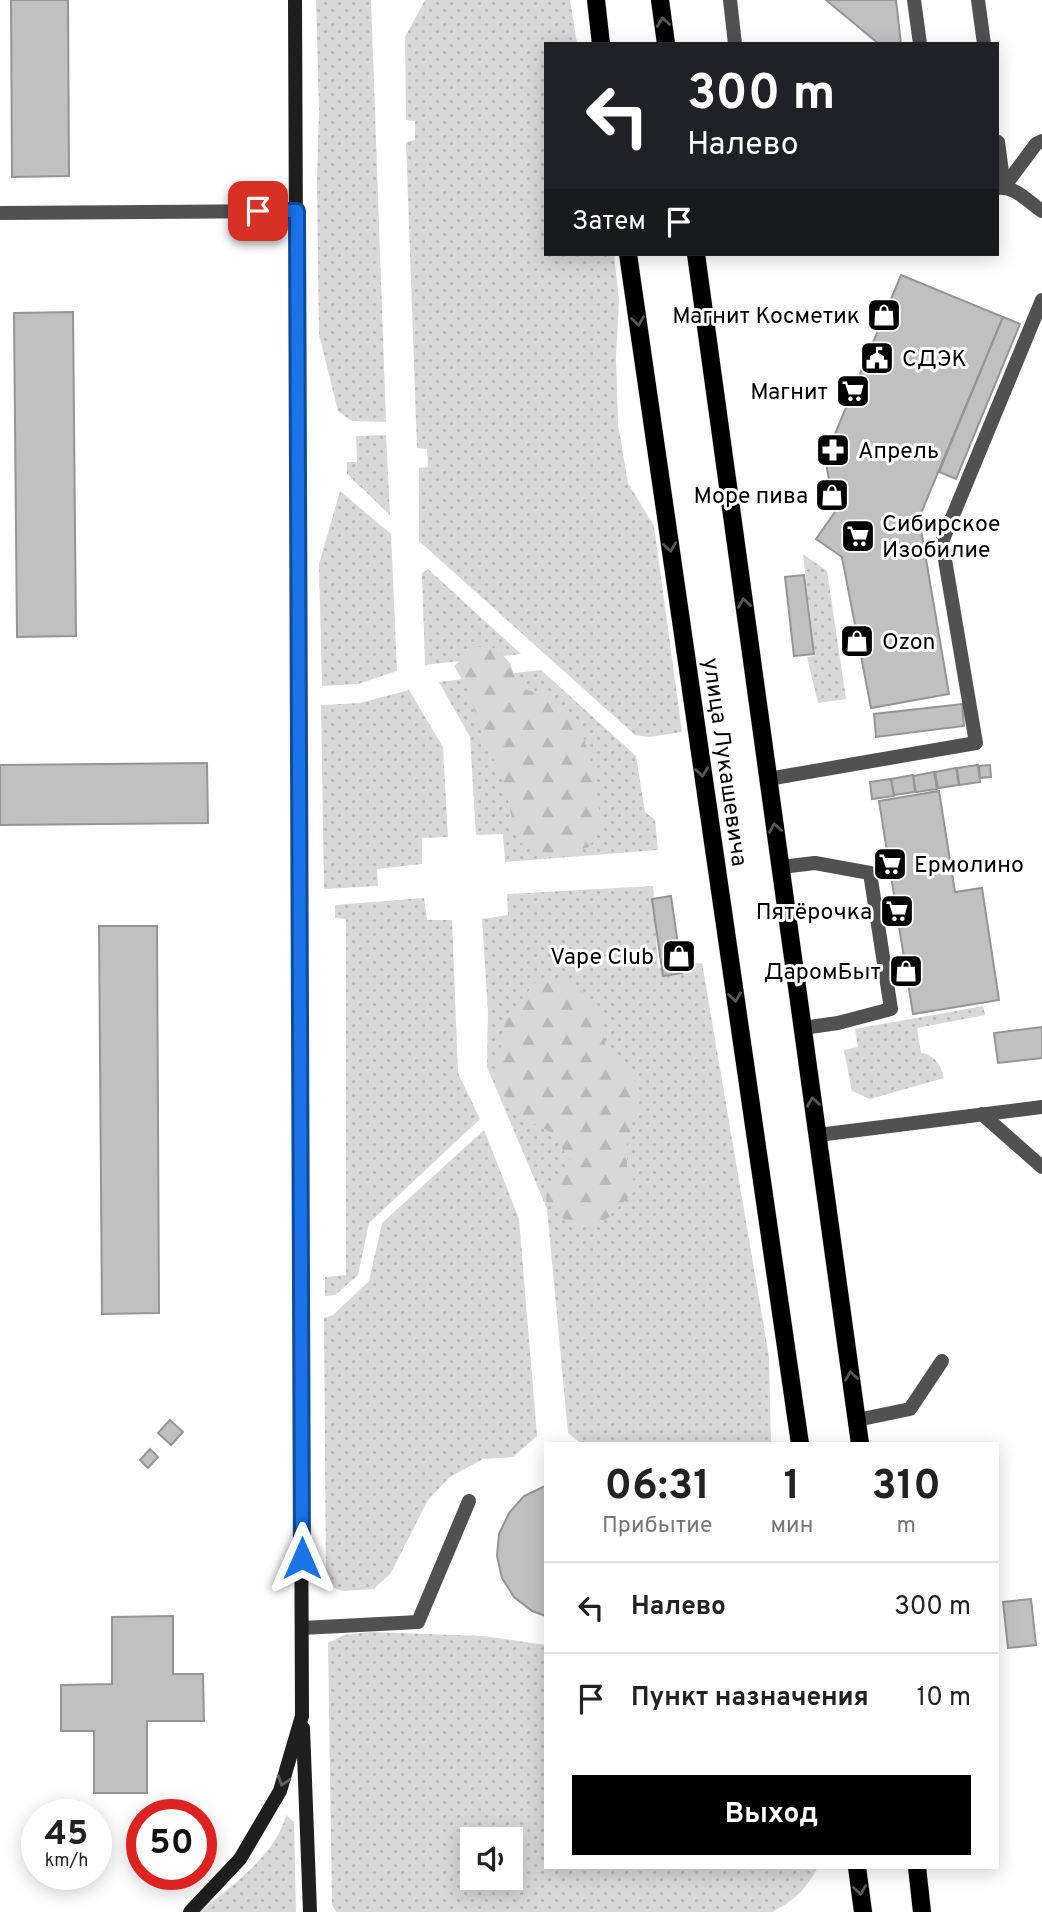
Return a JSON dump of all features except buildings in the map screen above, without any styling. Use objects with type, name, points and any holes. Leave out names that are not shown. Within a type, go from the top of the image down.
[{"type":"main road","points":[[295,0],[302,1716],[310,1912]]},
{"type":"main road","points":[[596,0],[601,42]]},
{"type":"main road","points":[[660,0],[666,42]]},
{"type":"main road","name":"улица Лукашевича","points":[[628,256],[800,1442]]},
{"type":"main road","name":"улица Лукашевича","points":[[696,256],[860,1442]]},
{"type":"main road","points":[[190,1912],[240,1860],[280,1791],[302,1716]]},
{"type":"main road","points":[[857,1869],[863,1912]]},
{"type":"main road","points":[[916,1869],[922,1912]]},
{"type":"street","points":[[730,0],[736,42]]},
{"type":"street","points":[[914,0],[920,42]]},
{"type":"street","points":[[978,0],[984,42]]},
{"type":"street","points":[[1001,188],[1036,144],[1042,141]]},
{"type":"street","points":[[999,157],[1001,188]]},
{"type":"street","points":[[1001,188],[1021,194],[1042,211]]},
{"type":"street","points":[[0,213],[297,211]]},
{"type":"street","points":[[768,779],[976,743],[942,542],[1042,300]]},
{"type":"street","points":[[781,867],[815,863],[870,873],[891,1009],[838,1023],[803,1028]]},
{"type":"street","points":[[818,1135],[1042,1107]]},
{"type":"street","points":[[982,1114],[1042,1167]]},
{"type":"street","points":[[857,1420],[910,1409],[942,1361]]},
{"type":"street","points":[[302,1628],[418,1622],[469,1501]]},
{"type":"green space","points":[[316,0],[371,0],[386,422],[352,421],[338,411],[319,335]]},
{"type":"green space","points":[[425,0],[570,0],[577,42],[544,42],[544,256],[614,256],[619,301],[616,357],[618,424],[628,483],[654,526],[682,732],[649,737],[635,735],[419,541],[419,468],[428,467],[427,449],[417,448],[406,142],[415,140],[415,121],[406,120],[405,37]]},
{"type":"green space","points":[[386,435],[390,515],[347,474],[347,462],[357,462],[356,436]]},
{"type":"green space","points":[[340,491],[391,534],[397,671],[358,684],[322,686],[319,564]]},
{"type":"green space","points":[[803,554],[827,571],[846,699],[818,703],[807,657],[815,656]]},
{"type":"green space","points":[[428,569],[521,654],[425,665],[422,573]]},
{"type":"green space","points":[[476,647],[496,648],[510,663],[518,687],[554,698],[579,723],[593,768],[601,820],[599,832],[589,847],[544,859],[517,840],[504,784],[478,724],[469,691],[454,666]]},
{"type":"green space","points":[[541,670],[636,756],[645,812],[655,820],[658,850],[505,862],[503,834],[476,835],[470,737],[439,682]]},
{"type":"green space","points":[[409,690],[443,747],[448,837],[422,838],[422,864],[377,869],[378,886],[324,889],[321,705],[360,703]]},
{"type":"green space","points":[[653,886],[658,968],[702,963],[769,1357],[771,1442],[579,1442],[568,1433],[547,1209],[487,1067],[488,1012],[482,919],[508,915],[507,894]]},
{"type":"green space","points":[[424,898],[427,920],[452,920],[458,1073],[480,1119],[369,1223],[358,1275],[335,1295],[325,1296],[325,1277],[346,1275],[346,919],[335,918],[335,905]]},
{"type":"green space","points":[[538,980],[568,980],[598,1005],[606,1047],[614,1060],[631,1072],[637,1086],[638,1102],[627,1143],[627,1169],[638,1188],[602,1223],[573,1228],[546,1201],[547,1191],[571,1169],[571,1161],[550,1132],[518,1115],[498,1088],[505,1018]]},
{"type":"green space","points":[[983,1006],[985,1015],[917,1028],[921,1053],[937,1061],[944,1078],[870,1099],[852,1091],[844,1050],[858,1047],[855,1029]]},
{"type":"green space","points":[[484,1130],[519,1219],[537,1436],[513,1457],[483,1459],[450,1477],[428,1500],[391,1573],[374,1589],[342,1591],[326,1585],[324,1318],[333,1315],[369,1281],[382,1223]]},
{"type":"green space","points":[[370,1632],[484,1636],[544,1645],[544,1869],[817,1869],[799,1894],[772,1912],[336,1912],[332,1905],[328,1643],[344,1635]]},
{"type":"green space","points":[[286,1815],[294,1822],[296,1912],[199,1912],[263,1857],[281,1830]]},
{"type":"place","name":"Магнит Косметик","points":[[884,315]]},
{"type":"place","name":"СДЭК","points":[[877,358]]},
{"type":"place","name":"Магнит","points":[[853,391]]},
{"type":"place","name":"Апрель","points":[[833,450]]},
{"type":"place","name":"Море пива","points":[[832,495]]},
{"type":"place","name":"Сибирское Изобилие","points":[[858,536]]},
{"type":"place","name":"Ozon","points":[[857,641]]},
{"type":"place","name":"Ермолино","points":[[890,864]]},
{"type":"place","name":"Пятёрочка","points":[[897,911]]},
{"type":"place","name":"Vape Club","points":[[679,956]]},
{"type":"place","name":"ДаромБыт","points":[[906,971]]},
{"type":"route","points":[[258,211],[297,211],[302,1558]]}]
